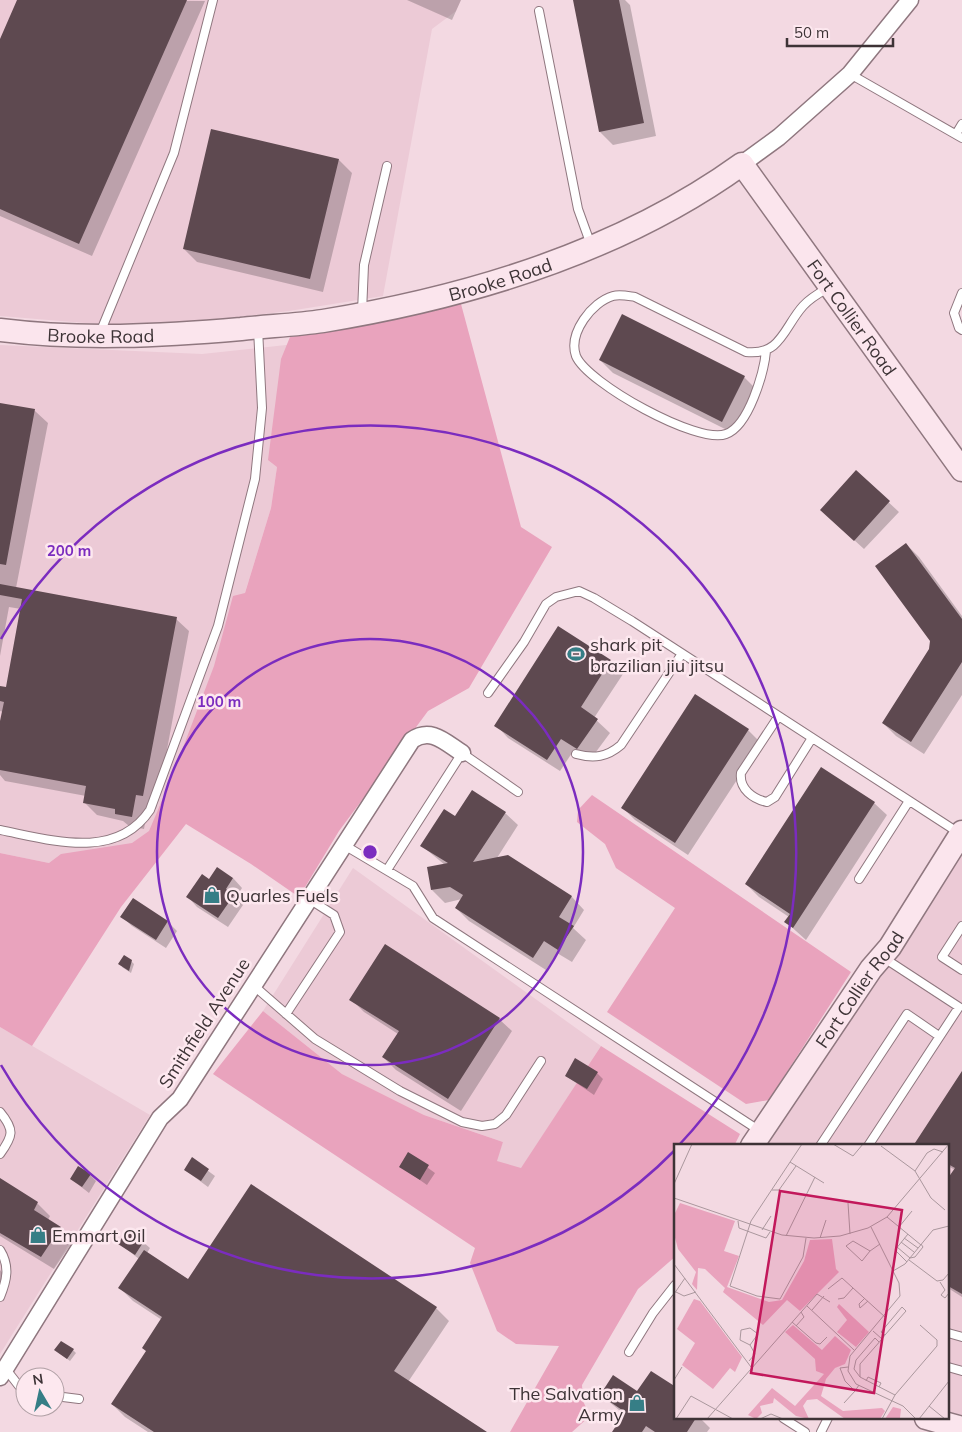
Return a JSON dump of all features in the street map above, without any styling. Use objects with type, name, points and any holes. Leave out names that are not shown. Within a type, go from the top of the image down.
[{"type":"street","name":"Brooke Road","points":[[0,330],[68,336],[170,336],[320,321],[362,314],[450,294],[517,275],[630,230],[678,205],[742,164],[779,137],[850,74],[910,0]]},
{"type":"street","name":"Fort Collier Road","points":[[742,164],[962,470]]},
{"type":"street","name":"Smithfield Avenue","points":[[2,1372],[160,1118],[180,1099],[412,740],[427,733],[436,735],[462,753]]},
{"type":"street","name":"Fort Collier Road","points":[[756,1139],[866,977],[882,957],[961,833]]},
{"type":"street","points":[[933,1420],[962,1428]]},
{"type":"lane","points":[[100,335],[174,153],[213,0]]},
{"type":"lane","points":[[539,12],[578,209],[592,246]]},
{"type":"lane","points":[[850,74],[959,136],[962,124]]},
{"type":"lane","points":[[362,314],[364,265],[386,166]]},
{"type":"lane","points":[[766,351],[764,370],[749,408],[737,426],[727,434],[711,436],[686,430],[643,408],[607,385],[586,368],[576,356],[575,345],[577,334],[591,308],[612,296],[623,295],[635,297],[746,352],[766,351],[778,342],[802,307],[814,296],[831,286]]},
{"type":"lane","points":[[962,293],[954,313],[959,328],[962,330]]},
{"type":"lane","points":[[0,830],[57,842],[110,841],[135,829],[150,810],[218,626],[255,479],[262,408],[258,327]]},
{"type":"lane","points":[[488,693],[524,642],[546,604],[566,593],[579,591],[594,598],[961,833]]},
{"type":"lane","points":[[576,754],[588,757],[602,757],[621,745],[681,655]]},
{"type":"lane","points":[[778,717],[741,773],[740,780],[746,791],[758,800],[767,802],[775,796],[812,738]]},
{"type":"lane","points":[[387,870],[462,753],[518,792]]},
{"type":"lane","points":[[859,879],[909,801]]},
{"type":"lane","points":[[344,845],[413,886],[433,918],[756,1139]]},
{"type":"lane","points":[[286,1014],[340,932],[334,916],[309,899]]},
{"type":"lane","points":[[962,926],[942,957],[962,970]]},
{"type":"lane","points":[[869,1144],[961,1005],[882,957]]},
{"type":"lane","points":[[253,985],[316,1039],[400,1091],[462,1122],[482,1126],[495,1124],[506,1115],[541,1061]]},
{"type":"lane","points":[[821,1144],[907,1014],[939,1036]]},
{"type":"lane","points":[[0,1112],[10,1124],[11,1134],[0,1154]]},
{"type":"lane","points":[[0,1250],[6,1259],[7,1275],[0,1297]]},
{"type":"lane","points":[[629,1352],[653,1313],[674,1287]]},
{"type":"lane","points":[[2,1372],[15,1383]]},
{"type":"lane","points":[[65,1397],[80,1399]]},
{"type":"lane","points":[[786,1420],[805,1432]]},
{"type":"lane","points":[[821,1432],[827,1420]]},
{"type":"shaded area","points":[[0,0],[461,0],[456,11],[432,29],[383,296],[289,311],[146,328],[0,316]]},
{"type":"shaded area","points":[[461,304],[521,527],[552,547],[469,688],[428,711],[339,831],[299,897],[251,864],[186,824],[121,907],[32,1046],[0,1027],[0,853],[49,863],[61,854],[132,843],[149,831],[214,666],[233,596],[245,593],[271,508],[277,467],[268,460],[281,359],[290,337]]},
{"type":"shaded area","points":[[295,344],[271,508],[201,736],[154,846],[49,863],[0,853],[0,345],[202,354]]},
{"type":"shaded area","points":[[592,795],[851,972],[769,1100],[746,1104],[607,1012],[675,908],[616,868],[605,844],[577,822],[578,810]]},
{"type":"shaded area","points":[[962,852],[962,1415],[950,1412],[950,1144],[768,1144]]},
{"type":"shaded area","points":[[353,868],[601,1046],[521,1169],[496,1161],[503,1142],[424,1115],[342,1074],[263,1011]]},
{"type":"shaded area","points":[[263,1011],[342,1074],[424,1115],[503,1142],[497,1161],[521,1168],[601,1046],[740,1134],[735,1144],[674,1144],[674,1258],[638,1289],[582,1385],[583,1401],[590,1416],[572,1432],[510,1432],[559,1346],[516,1344],[497,1331],[470,1263],[475,1248],[213,1074]]},
{"type":"shaded area","name":"Emmart Oil","points":[[0,1027],[150,1115],[0,1354]]},
{"type":"building","points":[[17,0],[187,0],[79,244],[0,209],[0,39]]},
{"type":"building","points":[[573,0],[619,0],[644,123],[599,132]]},
{"type":"building","points":[[211,129],[339,159],[310,279],[183,249]]},
{"type":"building","points":[[622,314],[745,376],[722,422],[599,360]]},
{"type":"building","points":[[0,403],[35,409],[6,565],[0,564]]},
{"type":"building","points":[[856,470],[890,501],[854,541],[820,510]]},
{"type":"building","points":[[906,543],[962,619],[962,662],[911,742],[882,723],[929,649],[930,641],[875,566]]},
{"type":"building","points":[[0,584],[177,617],[143,796],[136,795],[132,817],[115,814],[115,809],[83,803],[86,786],[0,770],[0,721],[4,702],[0,701],[0,686],[6,687],[22,599],[0,595]]},
{"type":"building","points":[[558,626],[611,660],[581,707],[598,719],[577,749],[561,739],[547,760],[494,726]]},
{"type":"building","points":[[695,694],[749,729],[675,843],[621,808]]},
{"type":"building","points":[[821,767],[875,802],[793,928],[784,922],[790,914],[745,884]]},
{"type":"building","points":[[472,790],[506,812],[473,862],[508,855],[572,896],[559,917],[574,926],[558,950],[544,941],[533,958],[455,908],[463,895],[450,887],[431,890],[427,867],[448,863],[420,846],[444,809],[455,816]]},
{"type":"building","points":[[217,867],[233,878],[226,889],[234,895],[218,918],[186,897],[202,874],[209,879]]},
{"type":"building","points":[[133,898],[168,921],[156,940],[120,917]]},
{"type":"building","points":[[385,944],[500,1018],[448,1099],[382,1057],[399,1031],[349,1000]]},
{"type":"building","points":[[124,955],[132,960],[129,971],[118,964]]},
{"type":"building","points":[[575,1058],[598,1072],[587,1089],[565,1076]]},
{"type":"building","points":[[962,1071],[962,1294],[950,1287],[950,1175],[955,1168],[950,1165],[950,1144],[914,1144]]},
{"type":"building","points":[[408,1152],[429,1165],[420,1180],[399,1167]]},
{"type":"building","points":[[192,1157],[209,1169],[201,1181],[184,1170]]},
{"type":"building","points":[[78,1166],[91,1174],[82,1187],[70,1179]]},
{"type":"building","points":[[0,1178],[38,1202],[34,1210],[61,1227],[41,1257],[0,1233]]},
{"type":"building","points":[[251,1184],[437,1307],[394,1371],[487,1432],[154,1432],[111,1404],[146,1351],[142,1348],[162,1317],[118,1288],[144,1250],[188,1279]]},
{"type":"building","points":[[127,1230],[144,1241],[135,1255],[118,1244]]},
{"type":"building","points":[[61,1341],[74,1349],[67,1359],[54,1350]]},
{"type":"building","name":"The Salvation Army","points":[[651,1371],[674,1386],[674,1420],[695,1420],[687,1432],[655,1432],[646,1426],[642,1432],[612,1432],[625,1412],[600,1395],[613,1375],[637,1391]]},
{"type":"place","name":"shark pit brazilian jiu jitsu","points":[[576,654]]},
{"type":"place","name":"Quarles Fuels","points":[[212,895]]},
{"type":"place","name":"Emmart Oil","points":[[38,1235]]},
{"type":"place","name":"The Salvation Army","points":[[637,1403]]}]
